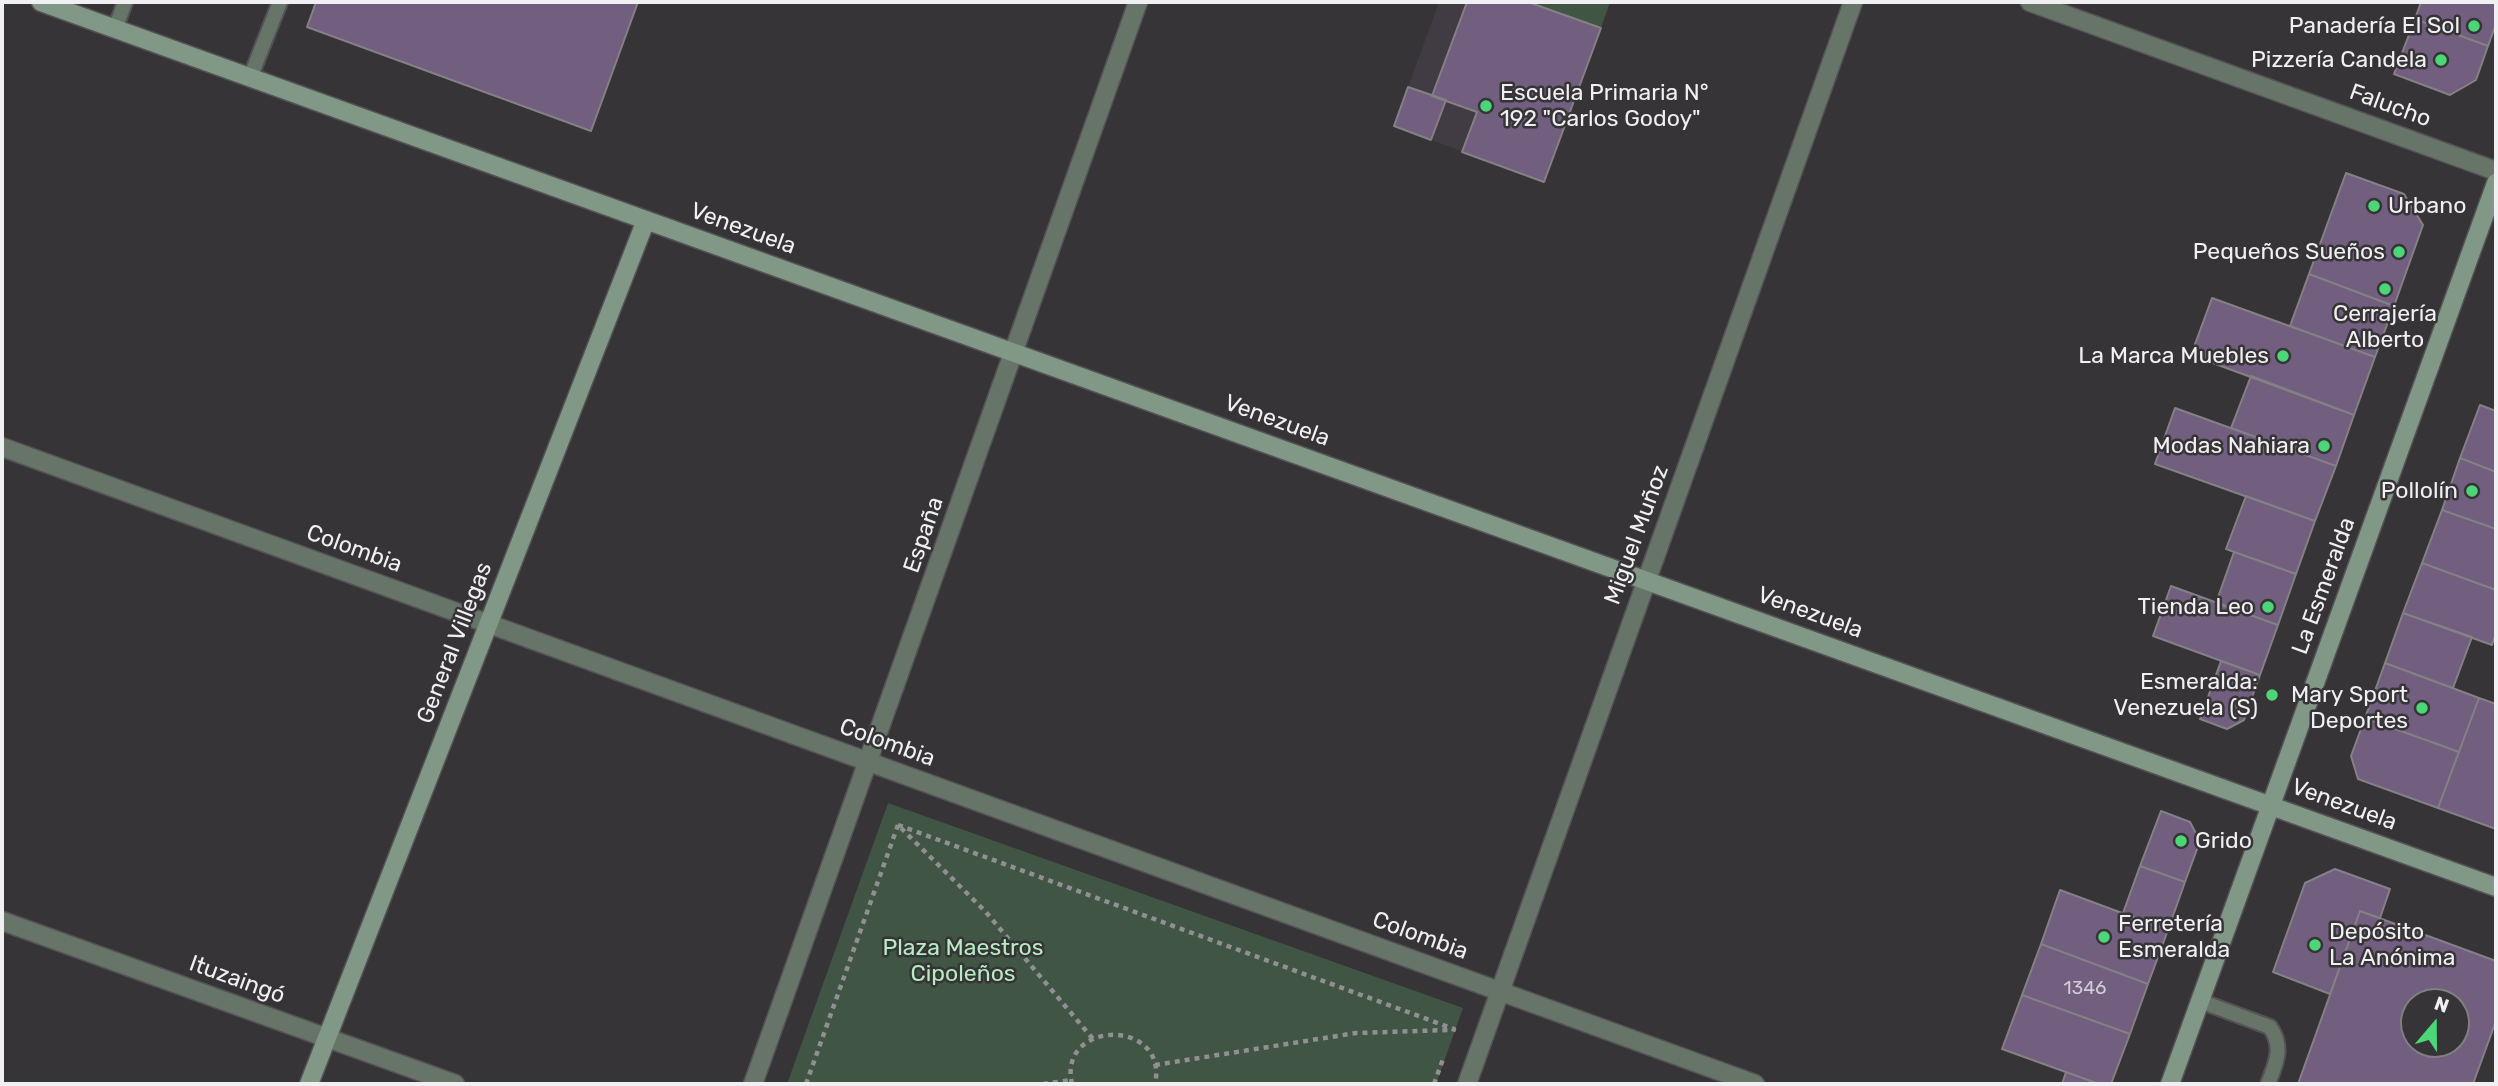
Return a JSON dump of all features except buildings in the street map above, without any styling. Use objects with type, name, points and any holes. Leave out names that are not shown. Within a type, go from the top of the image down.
[{"type":"main road","name":"Venezuela","points":[[41,2],[2496,887]]},
{"type":"main road","name":"La Esmeralda","points":[[2170,1084],[2496,183]]},
{"type":"main road","name":"General Villegas","points":[[309,1084],[646,220]]},
{"type":"street","name":"España","points":[[753,1084],[870,763],[1138,2]]},
{"type":"street","name":"Miguel Muñoz","points":[[1467,1084],[1853,2]]},
{"type":"street","name":"Falucho","points":[[2030,2],[2496,171]]},
{"type":"street","name":"Colombia","points":[[2,447],[1755,1084]]},
{"type":"street","name":"Ituzaingó","points":[[2,921],[455,1084]]},
{"type":"lane","points":[[115,29],[125,2]]},
{"type":"lane","points":[[250,78],[280,2]]},
{"type":"lane","points":[[2200,1001],[2270,1027],[2277,1037],[2279,1049],[2268,1084]]},
{"type":"path","points":[[898,825],[1454,1029]]},
{"type":"path","points":[[898,825],[985,911],[1093,1039]]},
{"type":"path","points":[[806,1084],[898,825]]},
{"type":"path","points":[[1450,1040],[1454,1029]]},
{"type":"path","points":[[1155,1065],[1356,1032],[1454,1029]]},
{"type":"path","points":[[1043,1084],[1072,1082],[1077,1053],[1093,1039],[1113,1033],[1127,1035],[1149,1052],[1155,1065],[1154,1084]]},
{"type":"path","points":[[1434,1084],[1446,1051]]},
{"type":"shaded area","name":"Escuela Primaria N° 192 \"Carlos Godoy\"","points":[[1439,2],[1610,2],[1544,182],[1394,126]]},
{"type":"green space","points":[[1528,2],[1610,2],[1601,28]]},
{"type":"green space","name":"Plaza Maestros Cipoleños","points":[[888,803],[1463,1008],[1436,1084],[787,1084]]},
{"type":"place","name":"Panadería El Sol","points":[[2474,26]]},
{"type":"place","name":"Pizzería Candela","points":[[2441,60]]},
{"type":"place","name":"Escuela Primaria N° 192 \"Carlos Godoy\"","points":[[1486,106]]},
{"type":"place","name":"Urbano","points":[[2374,206]]},
{"type":"place","name":"Pequeños Sueños","points":[[2399,252]]},
{"type":"place","name":"Cerrajería Alberto","points":[[2385,289]]},
{"type":"place","name":"La Marca Muebles","points":[[2283,356]]},
{"type":"place","name":"Modas Nahiara","points":[[2324,446]]},
{"type":"place","name":"Pollolín","points":[[2472,491]]},
{"type":"place","name":"Tienda Leo","points":[[2268,607]]},
{"type":"place","name":"Esmeralda: Venezuela (S)","points":[[2272,695]]},
{"type":"place","name":"Mary Sport Deportes","points":[[2422,708]]},
{"type":"place","name":"Grido","points":[[2181,841]]},
{"type":"place","name":"Ferretería Esmeralda","points":[[2104,937]]},
{"type":"place","name":"Depósito La Anónima","points":[[2315,945]]}]
